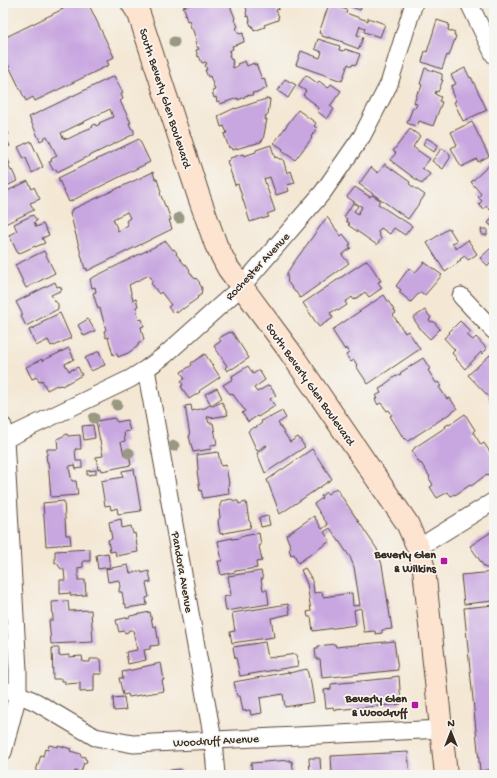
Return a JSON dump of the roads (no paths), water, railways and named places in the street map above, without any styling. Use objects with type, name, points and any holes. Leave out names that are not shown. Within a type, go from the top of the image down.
[{"type":"main road","name":"South Beverly Glen Boulevard","points":[[132,3],[139,14],[199,198],[216,245],[228,268],[288,349],[407,523],[418,548],[424,569],[446,775]]},
{"type":"street","name":"Rochester Avenue","points":[[4,435],[130,379],[165,355],[241,287],[323,192],[362,136],[389,84],[414,3]]},
{"type":"street","points":[[469,3],[494,55]]},
{"type":"street","points":[[461,296],[494,331]]},
{"type":"street","name":"Pandora Avenue","points":[[146,369],[213,740],[216,775]]},
{"type":"street","points":[[3,752],[10,692],[18,670],[4,435]]},
{"type":"street","points":[[418,548],[494,501]]},
{"type":"street","name":"Woodruff Avenue","points":[[10,692],[36,702],[95,737],[133,744],[442,729]]},
{"type":"place","name":"Beverly Glen & Wilkins","points":[[444,561]]},
{"type":"place","name":"Beverly Glen & Woodruff","points":[[415,705]]}]
